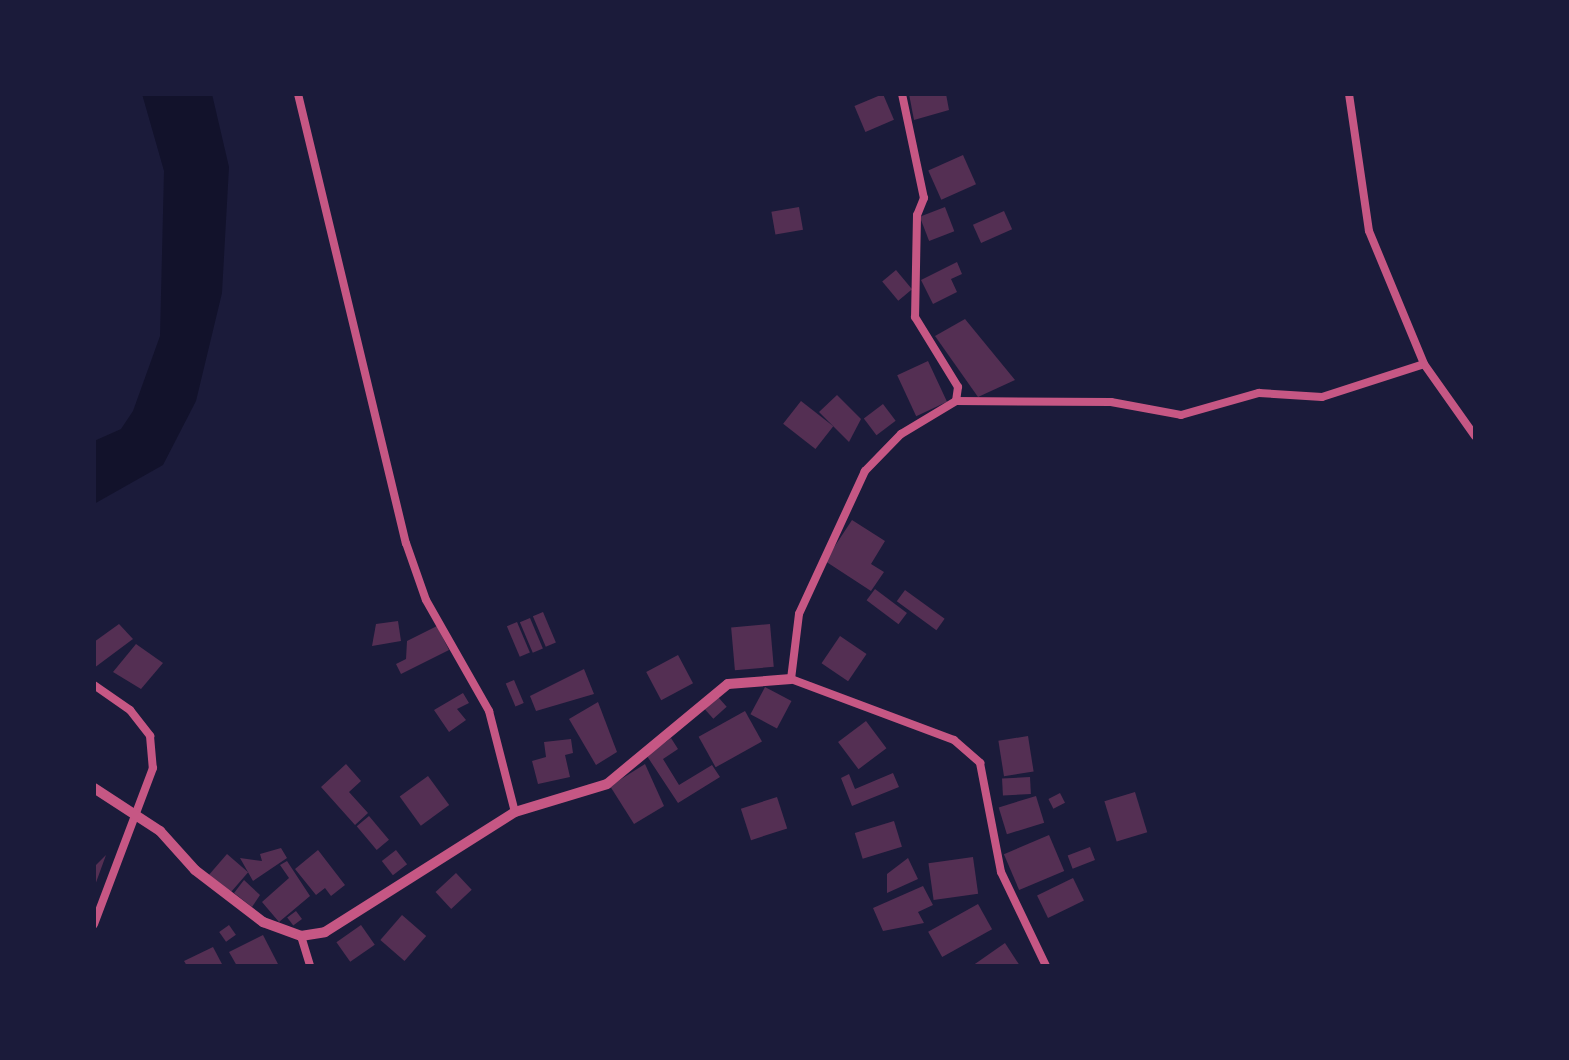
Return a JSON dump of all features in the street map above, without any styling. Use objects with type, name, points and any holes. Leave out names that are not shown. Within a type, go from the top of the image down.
[{"type":"street","points":[[298,94],[406,543],[426,600],[489,711],[515,812]]},
{"type":"street","points":[[902,94],[924,198],[917,215],[915,317],[958,387],[956,401]]},
{"type":"street","points":[[1349,94],[1369,231],[1424,364],[1475,436]]},
{"type":"street","points":[[791,679],[799,614],[865,471],[901,434],[956,401],[1111,402],[1181,415],[1259,393],[1322,397],[1424,364]]},
{"type":"street","points":[[94,788],[135,811],[236,905],[301,936],[325,932],[368,910],[515,812],[607,784],[728,684],[791,679],[954,740],[980,763],[1001,872],[1046,966]]},
{"type":"street","points":[[94,685],[130,710],[150,736],[153,768],[94,924]]},
{"type":"street","points":[[301,936],[310,966]]},
{"type":"shaded area","points":[[142,94],[212,94],[229,167],[222,293],[196,401],[163,465],[94,504],[94,441],[121,429],[133,411],[160,336],[164,171]]},
{"type":"building","points":[[883,94],[894,120],[865,132],[854,106]]},
{"type":"building","points":[[909,94],[946,94],[949,110],[914,120]]},
{"type":"building","points":[[963,155],[976,184],[941,200],[928,170]]},
{"type":"building","points":[[799,207],[803,230],[775,235],[771,212]]},
{"type":"building","points":[[945,207],[954,231],[929,241],[920,217]]},
{"type":"building","points":[[1004,211],[1012,229],[981,243],[973,225]]},
{"type":"building","points":[[957,262],[962,274],[951,279],[957,292],[933,304],[921,280]]},
{"type":"building","points":[[896,270],[912,289],[898,301],[882,282]]},
{"type":"building","points":[[965,319],[1015,380],[978,397],[935,336]]},
{"type":"building","points":[[928,361],[947,402],[916,416],[897,375]]},
{"type":"building","points":[[837,395],[861,419],[849,442],[819,412]]},
{"type":"building","points":[[801,401],[833,426],[815,449],[783,424]]},
{"type":"building","points":[[883,404],[896,421],[876,435],[864,418]]},
{"type":"building","points":[[852,520],[885,541],[871,564],[884,572],[871,591],[825,561]]},
{"type":"building","points":[[875,589],[907,613],[899,624],[867,600]]},
{"type":"building","points":[[905,590],[945,619],[936,630],[897,601]]},
{"type":"building","points":[[543,612],[556,642],[546,647],[533,616]]},
{"type":"building","points":[[530,618],[543,648],[533,653],[520,622]]},
{"type":"building","points":[[398,621],[401,641],[372,646],[376,624]]},
{"type":"building","points":[[517,622],[530,652],[520,657],[507,626]]},
{"type":"building","points":[[119,624],[133,639],[94,668],[94,642]]},
{"type":"building","points":[[770,624],[774,667],[735,670],[731,627]]},
{"type":"building","points":[[437,626],[449,650],[401,674],[396,664],[406,659],[407,641]]},
{"type":"building","points":[[840,636],[867,654],[848,681],[822,663]]},
{"type":"building","points":[[136,644],[163,663],[141,689],[113,672]]},
{"type":"building","points":[[678,655],[693,683],[661,700],[646,672]]},
{"type":"building","points":[[584,669],[594,694],[536,711],[530,696]]},
{"type":"building","points":[[514,680],[524,703],[515,707],[506,684]]},
{"type":"building","points":[[765,687],[791,701],[777,728],[750,714]]},
{"type":"building","points":[[463,693],[469,703],[457,709],[466,720],[449,732],[434,710]]},
{"type":"building","points":[[718,697],[727,707],[713,719],[705,709]]},
{"type":"building","points":[[598,702],[617,752],[596,765],[569,719]]},
{"type":"building","points":[[745,711],[762,742],[716,767],[699,737]]},
{"type":"building","points":[[866,721],[886,748],[859,769],[838,742]]},
{"type":"building","points":[[1028,736],[1034,772],[1004,776],[998,741]]},
{"type":"building","points":[[671,738],[678,749],[663,759],[679,785],[712,765],[720,777],[678,803],[647,756]]},
{"type":"building","points":[[571,739],[573,753],[565,755],[570,777],[538,784],[532,761],[546,757],[544,742]]},
{"type":"building","points":[[346,764],[361,781],[349,792],[368,813],[355,825],[321,787]]},
{"type":"building","points":[[645,764],[664,806],[634,824],[610,786]]},
{"type":"building","points":[[893,773],[899,787],[852,806],[841,778],[849,774],[855,789]]},
{"type":"building","points":[[428,776],[449,805],[421,826],[400,797]]},
{"type":"building","points":[[1030,777],[1031,794],[1003,795],[1002,778]]},
{"type":"building","points":[[1135,792],[1147,832],[1117,842],[1104,801]]},
{"type":"building","points":[[1060,793],[1065,803],[1053,809],[1048,799]]},
{"type":"building","points":[[1036,796],[1044,823],[1007,834],[999,807]]},
{"type":"building","points":[[777,797],[787,828],[751,840],[741,809]]},
{"type":"building","points":[[369,816],[389,840],[377,850],[357,826]]},
{"type":"building","points":[[894,821],[902,847],[863,859],[855,833]]},
{"type":"building","points":[[1049,835],[1064,871],[1019,890],[1004,854]]},
{"type":"building","points":[[1090,847],[1095,860],[1073,869],[1068,856]]},
{"type":"building","points":[[281,848],[287,858],[253,881],[240,858],[262,861],[260,854]]},
{"type":"building","points":[[318,850],[345,885],[331,896],[325,888],[316,895],[295,869]]},
{"type":"building","points":[[396,850],[407,864],[393,875],[382,861]]},
{"type":"building","points":[[227,854],[248,872],[230,894],[209,875]]},
{"type":"building","points":[[106,855],[94,888],[94,867]]},
{"type":"building","points":[[973,857],[978,894],[934,900],[928,863]]},
{"type":"building","points":[[908,858],[918,879],[887,893],[887,874]]},
{"type":"building","points":[[287,861],[310,896],[279,922],[262,902],[289,878],[280,865]]},
{"type":"building","points":[[456,873],[472,890],[451,909],[436,892]]},
{"type":"building","points":[[1073,878],[1084,900],[1048,918],[1037,896]]},
{"type":"building","points":[[244,880],[260,895],[252,907],[234,893]]},
{"type":"building","points":[[923,886],[933,905],[918,912],[924,923],[883,931],[873,908]]},
{"type":"building","points":[[978,904],[992,929],[942,957],[928,932]]},
{"type":"building","points":[[296,911],[302,919],[293,926],[287,918]]},
{"type":"building","points":[[402,915],[426,936],[405,961],[380,940]]},
{"type":"building","points":[[229,925],[236,935],[226,942],[219,932]]},
{"type":"building","points":[[361,925],[375,945],[350,962],[336,942]]},
{"type":"building","points":[[263,935],[279,966],[237,966],[229,952]]},
{"type":"building","points":[[1005,943],[1020,966],[972,966]]},
{"type":"building","points":[[213,947],[223,966],[187,966],[184,961]]}]
